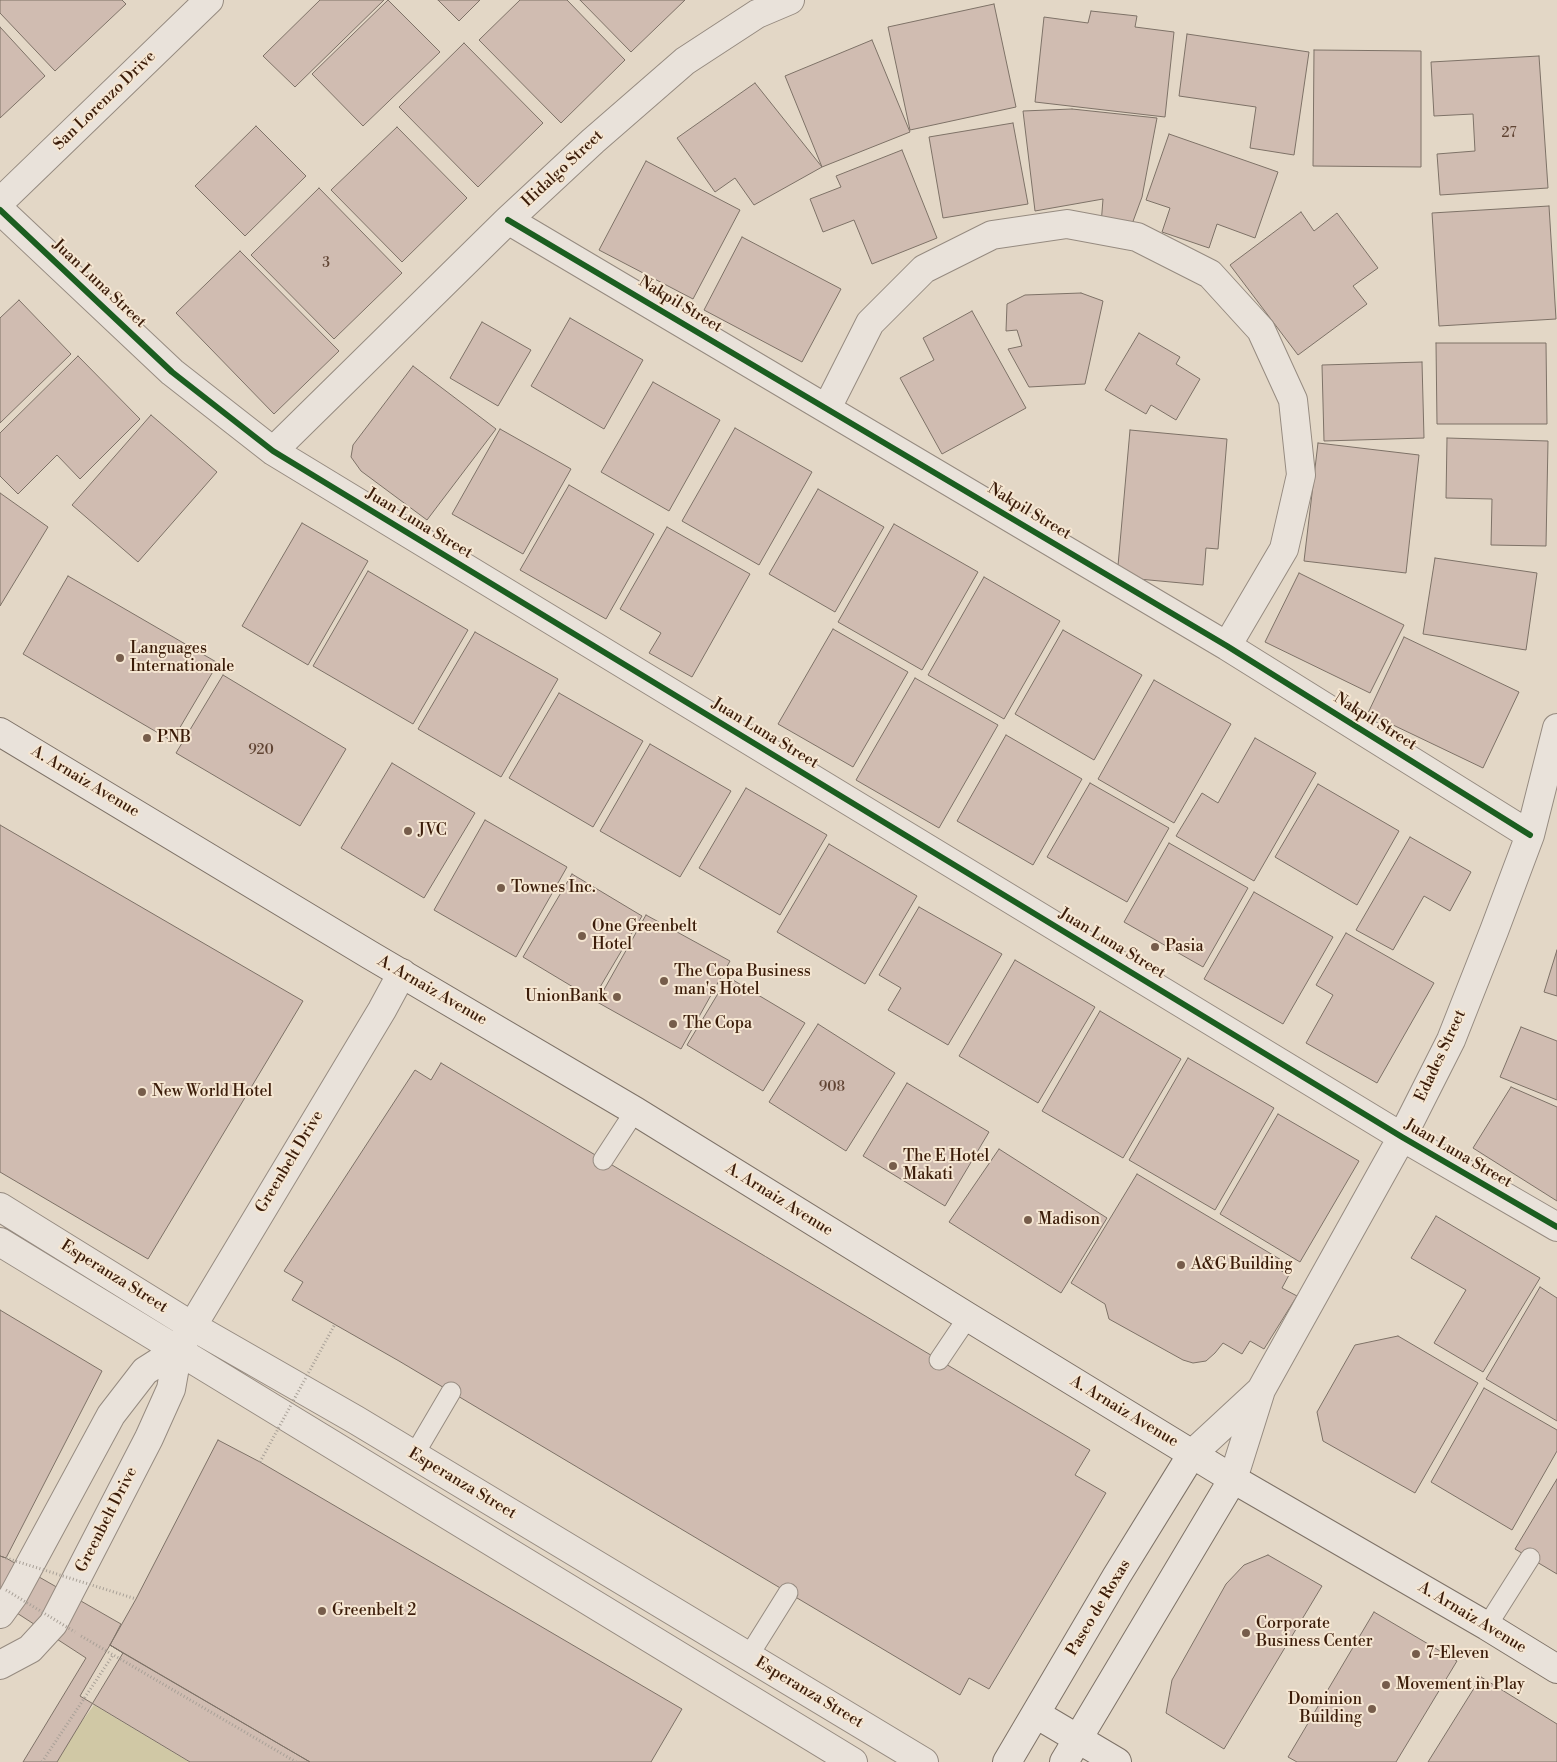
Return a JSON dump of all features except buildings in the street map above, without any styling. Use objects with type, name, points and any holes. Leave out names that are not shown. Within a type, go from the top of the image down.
[{"type":"street","name":"San Lorenzo Drive","points":[[0,202],[209,0]]},
{"type":"street","name":"Hidalgo Street","points":[[273,451],[592,140],[750,7],[790,0]]},
{"type":"street","name":"Juan Luna Street","points":[[0,210],[172,372],[273,451],[1402,1137],[1557,1227]]},
{"type":"street","name":"Nakpil Street","points":[[508,220],[1227,646],[1530,835]]},
{"type":"street","points":[[827,408],[870,323],[924,269],[992,235],[1067,224],[1137,237],[1210,274],[1262,330],[1293,400],[1301,475],[1284,550],[1227,646]]},
{"type":"street","name":"Edades Street","points":[[1233,1479],[1261,1390],[1402,1137],[1451,1040],[1530,835],[1557,728]]},
{"type":"street","name":"A. Arnaiz Avenue","points":[[0,732],[635,1111],[1233,1479],[1487,1626],[1557,1669]]},
{"type":"street","name":"Greenbelt Drive","points":[[0,1665],[30,1649],[53,1624],[149,1438],[171,1389],[178,1350],[402,973]]},
{"type":"street","name":"Esperanza Street","points":[[0,1207],[192,1326],[317,1397],[924,1762]]},
{"type":"street","name":"Esperanza Street","points":[[0,1242],[852,1762]]},
{"type":"street","name":"Greenbelt Drive","points":[[3,1602],[13,1596],[111,1415],[145,1371],[178,1350]]},
{"type":"street","name":"Edades Street","points":[[1192,1454],[1261,1390]]},
{"type":"street","name":"Paseo de Roxas","points":[[1007,1762],[1116,1577],[1192,1454]]},
{"type":"street","points":[[1064,1762],[1233,1479]]},
{"type":"street","points":[[670,1650],[687,1619]]},
{"type":"street","points":[[1036,1714],[1117,1762]]},
{"type":"lane","points":[[603,1160],[635,1111]]},
{"type":"lane","points":[[939,1360],[968,1317]]},
{"type":"lane","points":[[414,1456],[451,1392]]},
{"type":"lane","points":[[1487,1626],[1530,1558]]},
{"type":"lane","points":[[748,1657],[788,1592]]},
{"type":"path","points":[[260,1462],[335,1324]]},
{"type":"path","points":[[6,1558],[136,1599]]},
{"type":"path","points":[[3,1602],[75,1632],[296,1762]]},
{"type":"path","points":[[42,1762],[113,1656]]},
{"type":"shaded area","points":[[94,1705],[189,1762],[52,1762]]},
{"type":"cycle path","points":[[0,210],[172,372],[273,451],[1402,1137],[1557,1227]]},
{"type":"cycle path","points":[[508,220],[1227,646],[1530,835]]},
{"type":"place","name":"Languages Internationale","points":[[120,658]]},
{"type":"place","name":"PNB","points":[[147,738]]},
{"type":"place","name":"JVC","points":[[408,831]]},
{"type":"place","name":"Townes Inc.","points":[[501,888]]},
{"type":"place","name":"One Greenbelt Hotel","points":[[582,936]]},
{"type":"place","name":"Pasia","points":[[1155,947]]},
{"type":"place","name":"The Copa Business man's Hotel","points":[[664,981]]},
{"type":"place","name":"UnionBank","points":[[617,997]]},
{"type":"place","name":"The Copa","points":[[673,1024]]},
{"type":"place","name":"New World Hotel","points":[[142,1092]]},
{"type":"place","name":"The E Hotel Makati","points":[[893,1166]]},
{"type":"place","name":"Madison","points":[[1028,1220]]},
{"type":"place","name":"A&G Building","points":[[1181,1265]]},
{"type":"place","name":"Greenbelt 2","points":[[322,1611]]},
{"type":"place","name":"Corporate Business Center","points":[[1246,1633]]},
{"type":"place","name":"7-Eleven","points":[[1416,1654]]},
{"type":"place","name":"Movement in Play","points":[[1386,1685]]},
{"type":"place","name":"Dominion Building","points":[[1372,1709]]}]
